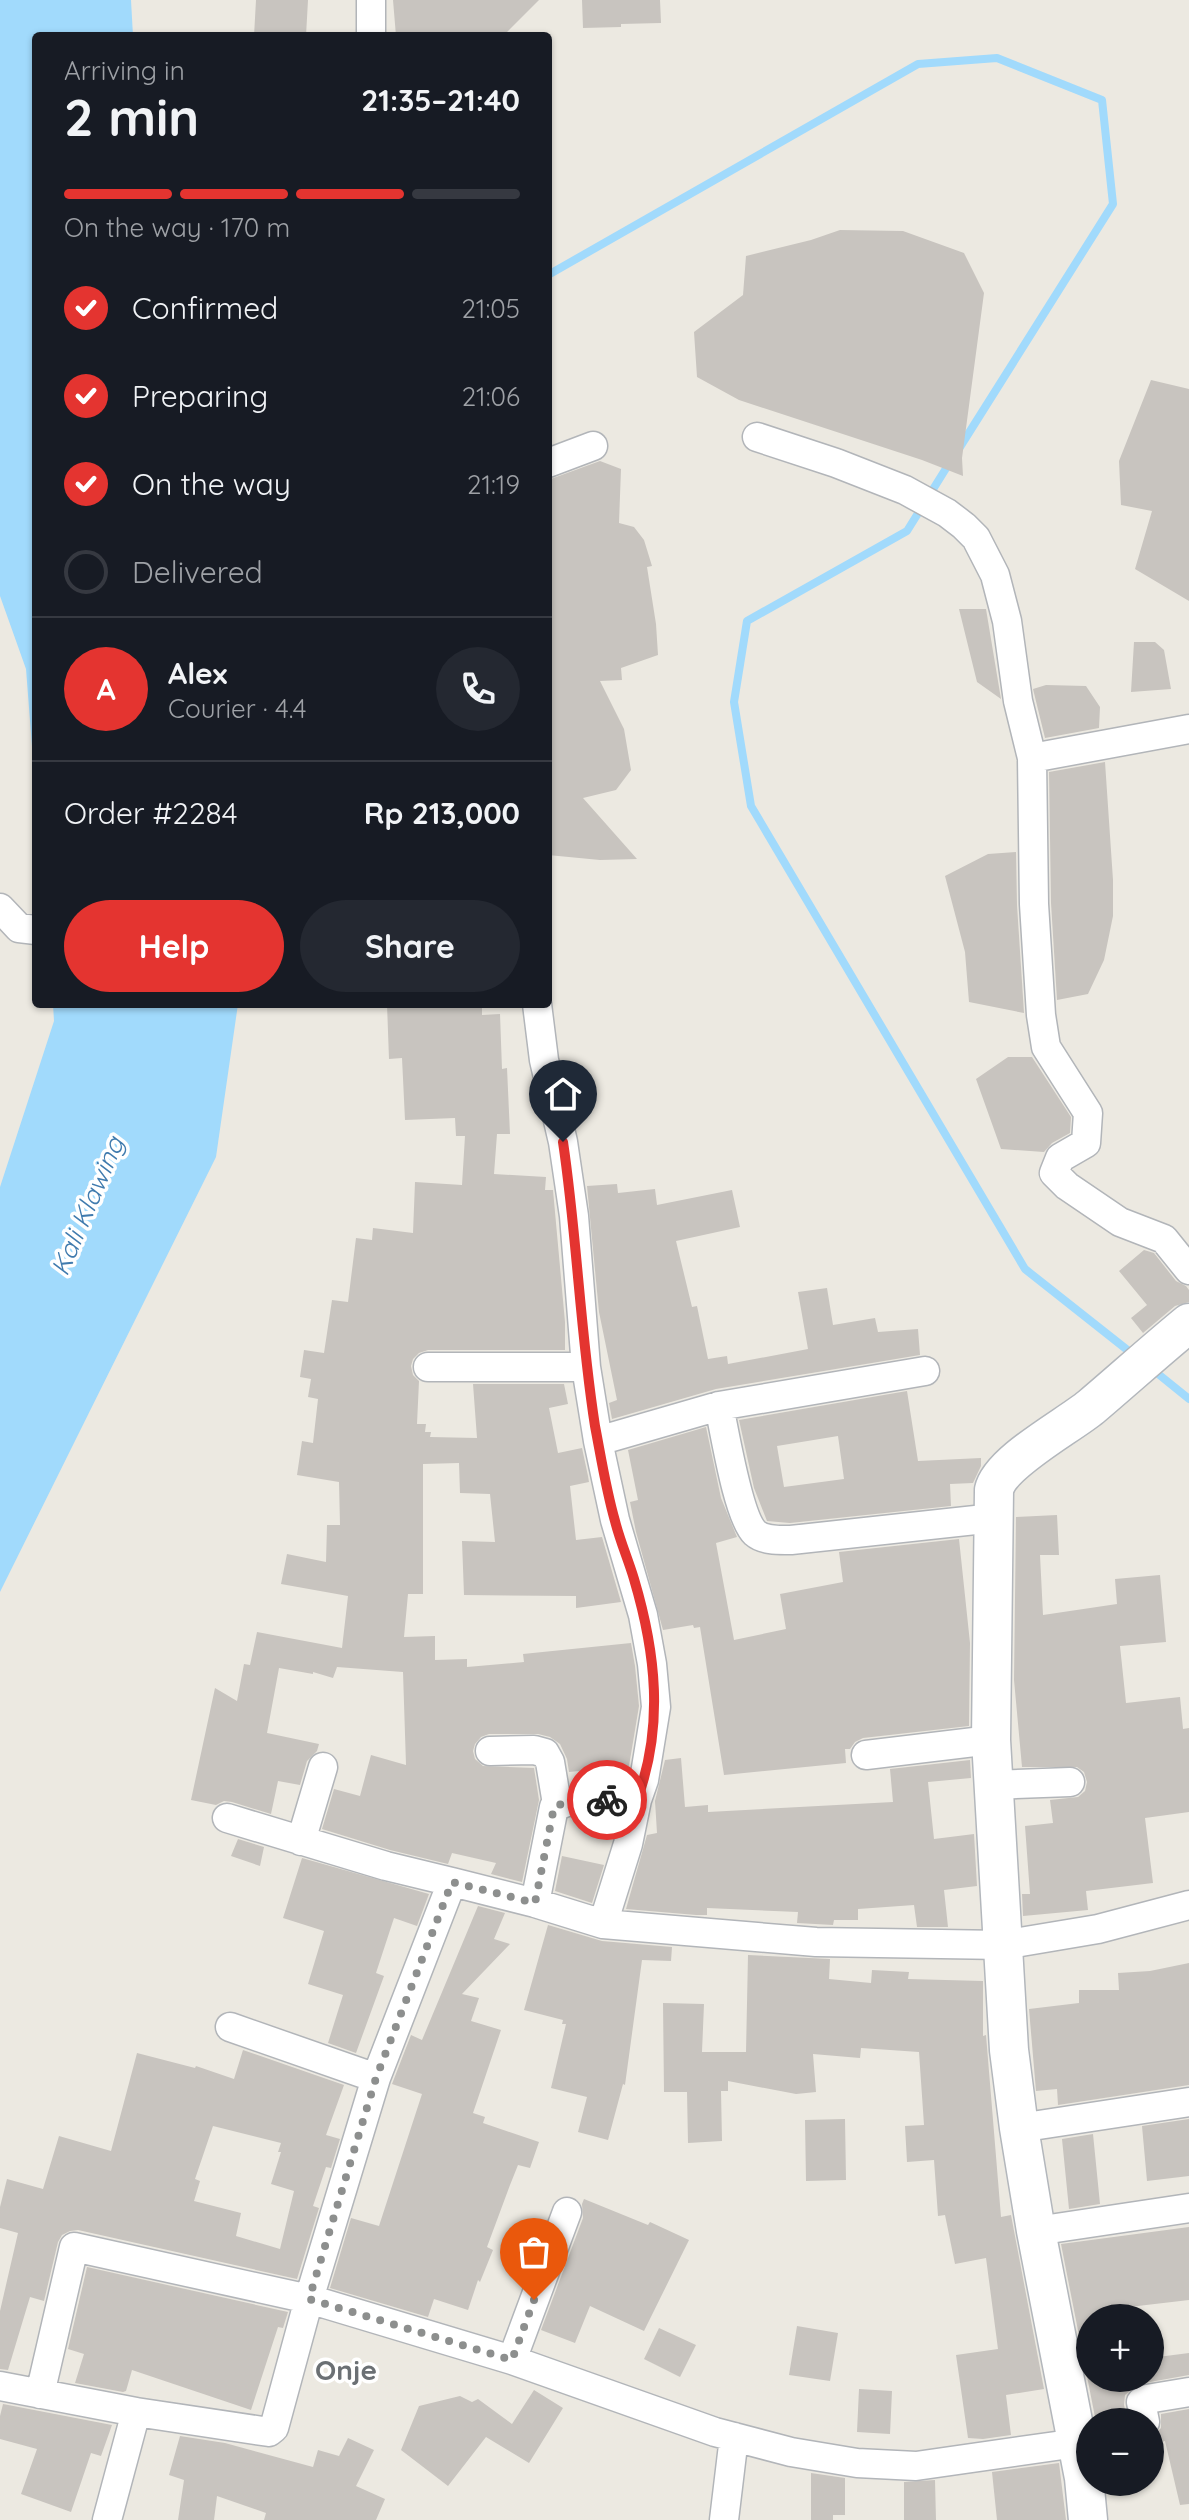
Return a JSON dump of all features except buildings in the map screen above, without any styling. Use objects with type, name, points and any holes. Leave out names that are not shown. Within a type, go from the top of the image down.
[{"type":"street","points":[[371,0],[371,32]]},
{"type":"street","points":[[757,437],[905,490],[947,513],[964,526],[983,549],[995,575],[1007,621],[1018,701],[1032,758],[1034,904],[1046,1047],[1088,1113],[1086,1143],[1060,1158],[1054,1173],[1067,1186],[1120,1222],[1164,1239],[1189,1270]]},
{"type":"street","points":[[552,461],[593,446]]},
{"type":"street","points":[[1032,758],[1189,729]]},
{"type":"street","points":[[0,908],[15,925],[32,930]]},
{"type":"street","points":[[538,1008],[544,1060],[563,1142],[574,1216],[586,1367],[598,1441],[615,1520],[643,1615],[656,1707],[644,1780],[603,1924]]},
{"type":"street","points":[[1076,2427],[1036,2231],[1009,2050],[991,1740],[994,1485],[1000,1476],[1088,1409],[1180,1330]]},
{"type":"street","points":[[428,1367],[586,1367]]},
{"type":"street","points":[[598,1441],[719,1406],[925,1371]]},
{"type":"street","points":[[719,1406],[739,1497],[749,1523],[760,1536],[771,1540],[791,1540],[994,1518]]},
{"type":"street","points":[[866,1755],[991,1740]]},
{"type":"street","points":[[490,1751],[534,1750],[545,1753],[550,1762],[557,1804]]},
{"type":"street","points":[[301,1841],[323,1767]]},
{"type":"street","points":[[993,1785],[1070,1782]]},
{"type":"street","points":[[535,1903],[554,1807],[572,1801],[637,1800]]},
{"type":"street","points":[[227,1818],[386,1866],[535,1903],[603,1924],[816,1942],[1003,1945],[1098,1929],[1189,1905]]},
{"type":"street","points":[[0,2386],[136,2412],[269,2432],[274,2428],[309,2299],[376,2078],[452,1882]]},
{"type":"street","points":[[230,2027],[376,2078]]},
{"type":"street","points":[[1019,2128],[1189,2102]]},
{"type":"street","points":[[1036,2231],[1189,2208]]},
{"type":"street","points":[[512,2360],[567,2212]]},
{"type":"street","points":[[40,2394],[74,2247],[309,2299],[512,2360],[734,2437],[791,2452],[857,2463],[916,2466],[1076,2466]]},
{"type":"street","points":[[1142,2408],[1141,2402],[1147,2399],[1189,2392]]},
{"type":"street","points":[[107,2520],[136,2412]]},
{"type":"street","points":[[724,2520],[734,2437]]},
{"type":"street","points":[[1086,2496],[1088,2520]]},
{"type":"water","points":[[0,0],[131,0],[133,32],[32,32],[32,746],[26,669],[0,596]]},
{"type":"water","name":"Kali Klawing","points":[[53,1008],[237,1008],[216,1157],[0,1592],[0,1187],[54,1021]]},
{"type":"waterway","points":[[552,273],[918,64],[997,58],[1102,100],[1113,204],[960,447]]},
{"type":"waterway","points":[[950,462],[907,531],[747,621],[734,702],[751,806],[1025,1269],[1135,1356]]},
{"type":"waterway","points":[[1152,1369],[1189,1399]]},
{"type":"way so far","points":[[534,2300],[512,2360],[309,2299],[376,2078],[452,1882],[535,1903],[554,1807],[567,1802],[607,1800]]},
{"type":"district","name":"Onje","points":[[346,2369]]},
{"type":"route","points":[[563,1142],[574,1216],[586,1367],[598,1441],[615,1520],[643,1615],[656,1707],[644,1780],[637,1800],[607,1800]]}]
